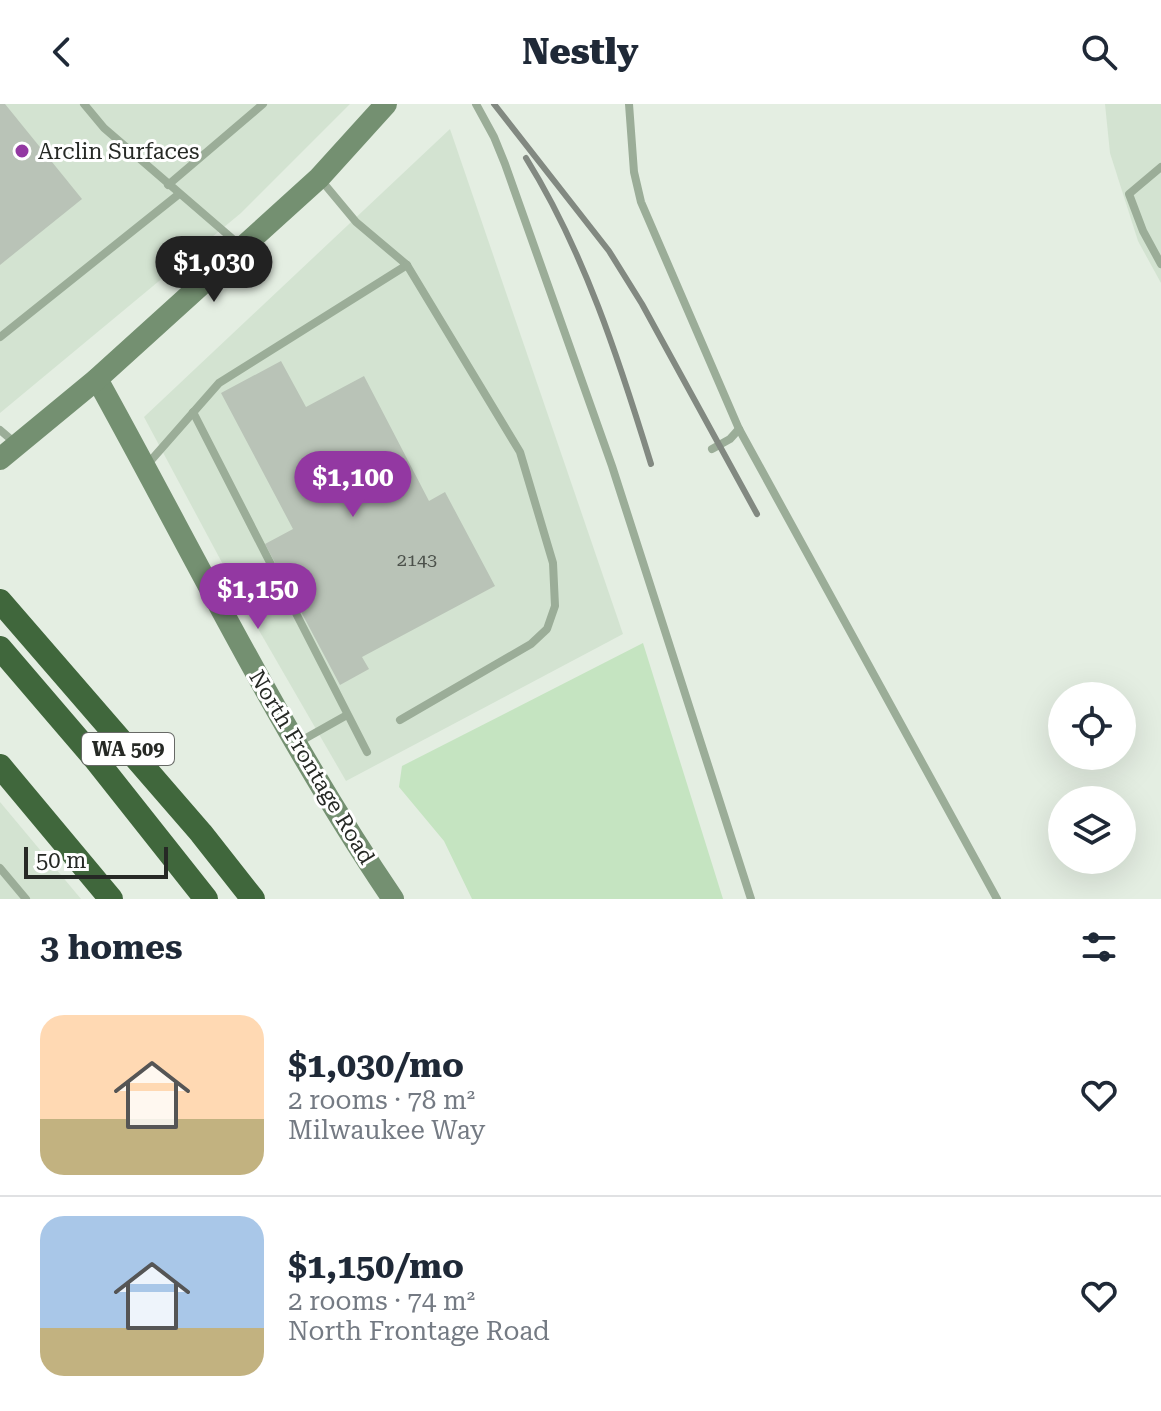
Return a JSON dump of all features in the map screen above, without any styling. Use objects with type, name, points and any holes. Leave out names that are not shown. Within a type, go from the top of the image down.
[{"type":"highway","name":"WA 509","points":[[0,601],[201,833],[253,899]]},
{"type":"highway","name":"WA 509","points":[[0,648],[96,760],[206,899]]},
{"type":"highway","points":[[96,760],[194,899]]},
{"type":"highway","points":[[0,766],[111,899]]},
{"type":"street","points":[[6,444],[97,379],[319,178],[386,104]]},
{"type":"street","name":"North Frontage Road","points":[[97,379],[222,614],[355,843],[393,899]]},
{"type":"lane","points":[[84,104],[104,128],[242,247]]},
{"type":"lane","points":[[168,185],[263,104]]},
{"type":"lane","points":[[476,104],[505,164],[612,466],[751,899]]},
{"type":"lane","points":[[629,104],[634,172],[641,202],[739,429],[997,899]]},
{"type":"lane","points":[[1161,167],[1129,194],[1143,231],[1161,264]]},
{"type":"lane","points":[[319,178],[356,222],[407,265],[520,452],[553,563],[555,606],[547,629],[531,644],[400,720]]},
{"type":"lane","points":[[0,337],[179,194]]},
{"type":"lane","points":[[146,467],[219,383],[407,265]]},
{"type":"lane","points":[[193,412],[367,752]]},
{"type":"lane","points":[[712,449],[730,439],[739,429]]},
{"type":"lane","points":[[296,743],[347,715]]},
{"type":"lane","points":[[0,868],[26,899]]},
{"type":"shaded area","points":[[0,104],[350,104],[241,213],[0,413]]},
{"type":"shaded area","points":[[1105,104],[1161,104],[1161,283],[1138,241],[1110,153]]},
{"type":"shaded area","points":[[450,129],[623,634],[346,781],[249,613],[144,417]]},
{"type":"shaded area","points":[[0,802],[81,899],[0,899]]},
{"type":"green space","points":[[643,643],[723,899],[472,899],[444,841],[399,787],[402,766]]},
{"type":"building","name":"Arclin Surfaces","points":[[0,104],[5,104],[82,199],[0,265]]},
{"type":"building","points":[[281,361],[306,407],[364,376],[429,501],[445,492],[495,586],[362,657],[369,669],[340,685],[265,544],[293,529],[221,393]]},
{"type":"railway","points":[[494,104],[609,251],[642,304],[757,514]]},
{"type":"railway","points":[[526,158],[583,268],[613,346],[651,464]]},
{"type":"place","name":"Arclin Surfaces","points":[[22,151]]}]
